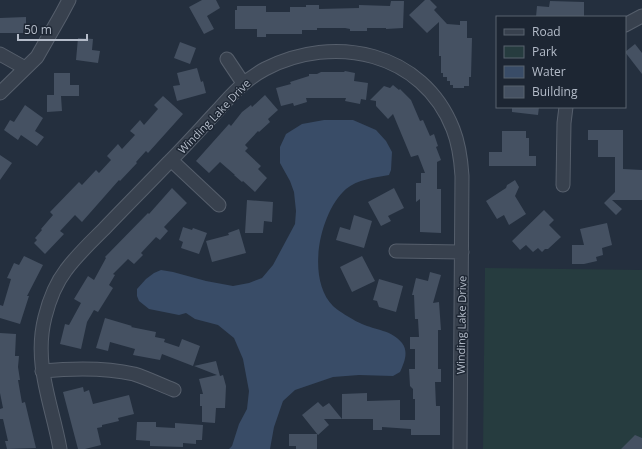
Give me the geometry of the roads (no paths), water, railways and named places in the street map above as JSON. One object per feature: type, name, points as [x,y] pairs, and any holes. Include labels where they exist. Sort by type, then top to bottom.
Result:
[{"type":"street","points":[[0,93],[37,57],[69,0]]},
{"type":"street","points":[[626,24],[642,16]]},
{"type":"street","name":"Winding Lake Drive","points":[[60,449],[45,391],[40,354],[41,337],[50,300],[66,270],[80,253],[171,160],[243,83],[266,68],[285,60],[305,54],[332,50],[355,51],[371,55],[396,65],[414,76],[426,87],[443,109],[453,128],[461,160],[462,176],[460,449]]},
{"type":"street","points":[[0,54],[25,68]]},
{"type":"street","points":[[227,59],[243,83]]},
{"type":"street","points":[[563,185],[564,123],[566,108]]},
{"type":"street","points":[[171,160],[219,205]]},
{"type":"street","points":[[396,251],[462,252]]},
{"type":"street","points":[[42,371],[83,368],[109,370],[135,375],[174,390]]},
{"type":"water","points":[[324,120],[353,120],[376,130],[386,141],[392,152],[391,170],[389,175],[366,179],[356,183],[346,189],[337,200],[323,229],[319,246],[318,263],[320,280],[325,294],[333,306],[359,323],[393,335],[404,346],[404,361],[400,372],[393,376],[359,375],[333,377],[295,390],[283,401],[274,427],[270,449],[229,449],[232,446],[239,424],[247,409],[249,391],[243,359],[234,338],[218,325],[195,319],[186,313],[179,315],[149,309],[139,301],[137,289],[146,279],[161,270],[233,286],[249,283],[262,278],[273,265],[295,224],[296,211],[294,192],[280,163],[280,147],[286,134],[302,124]]}]
